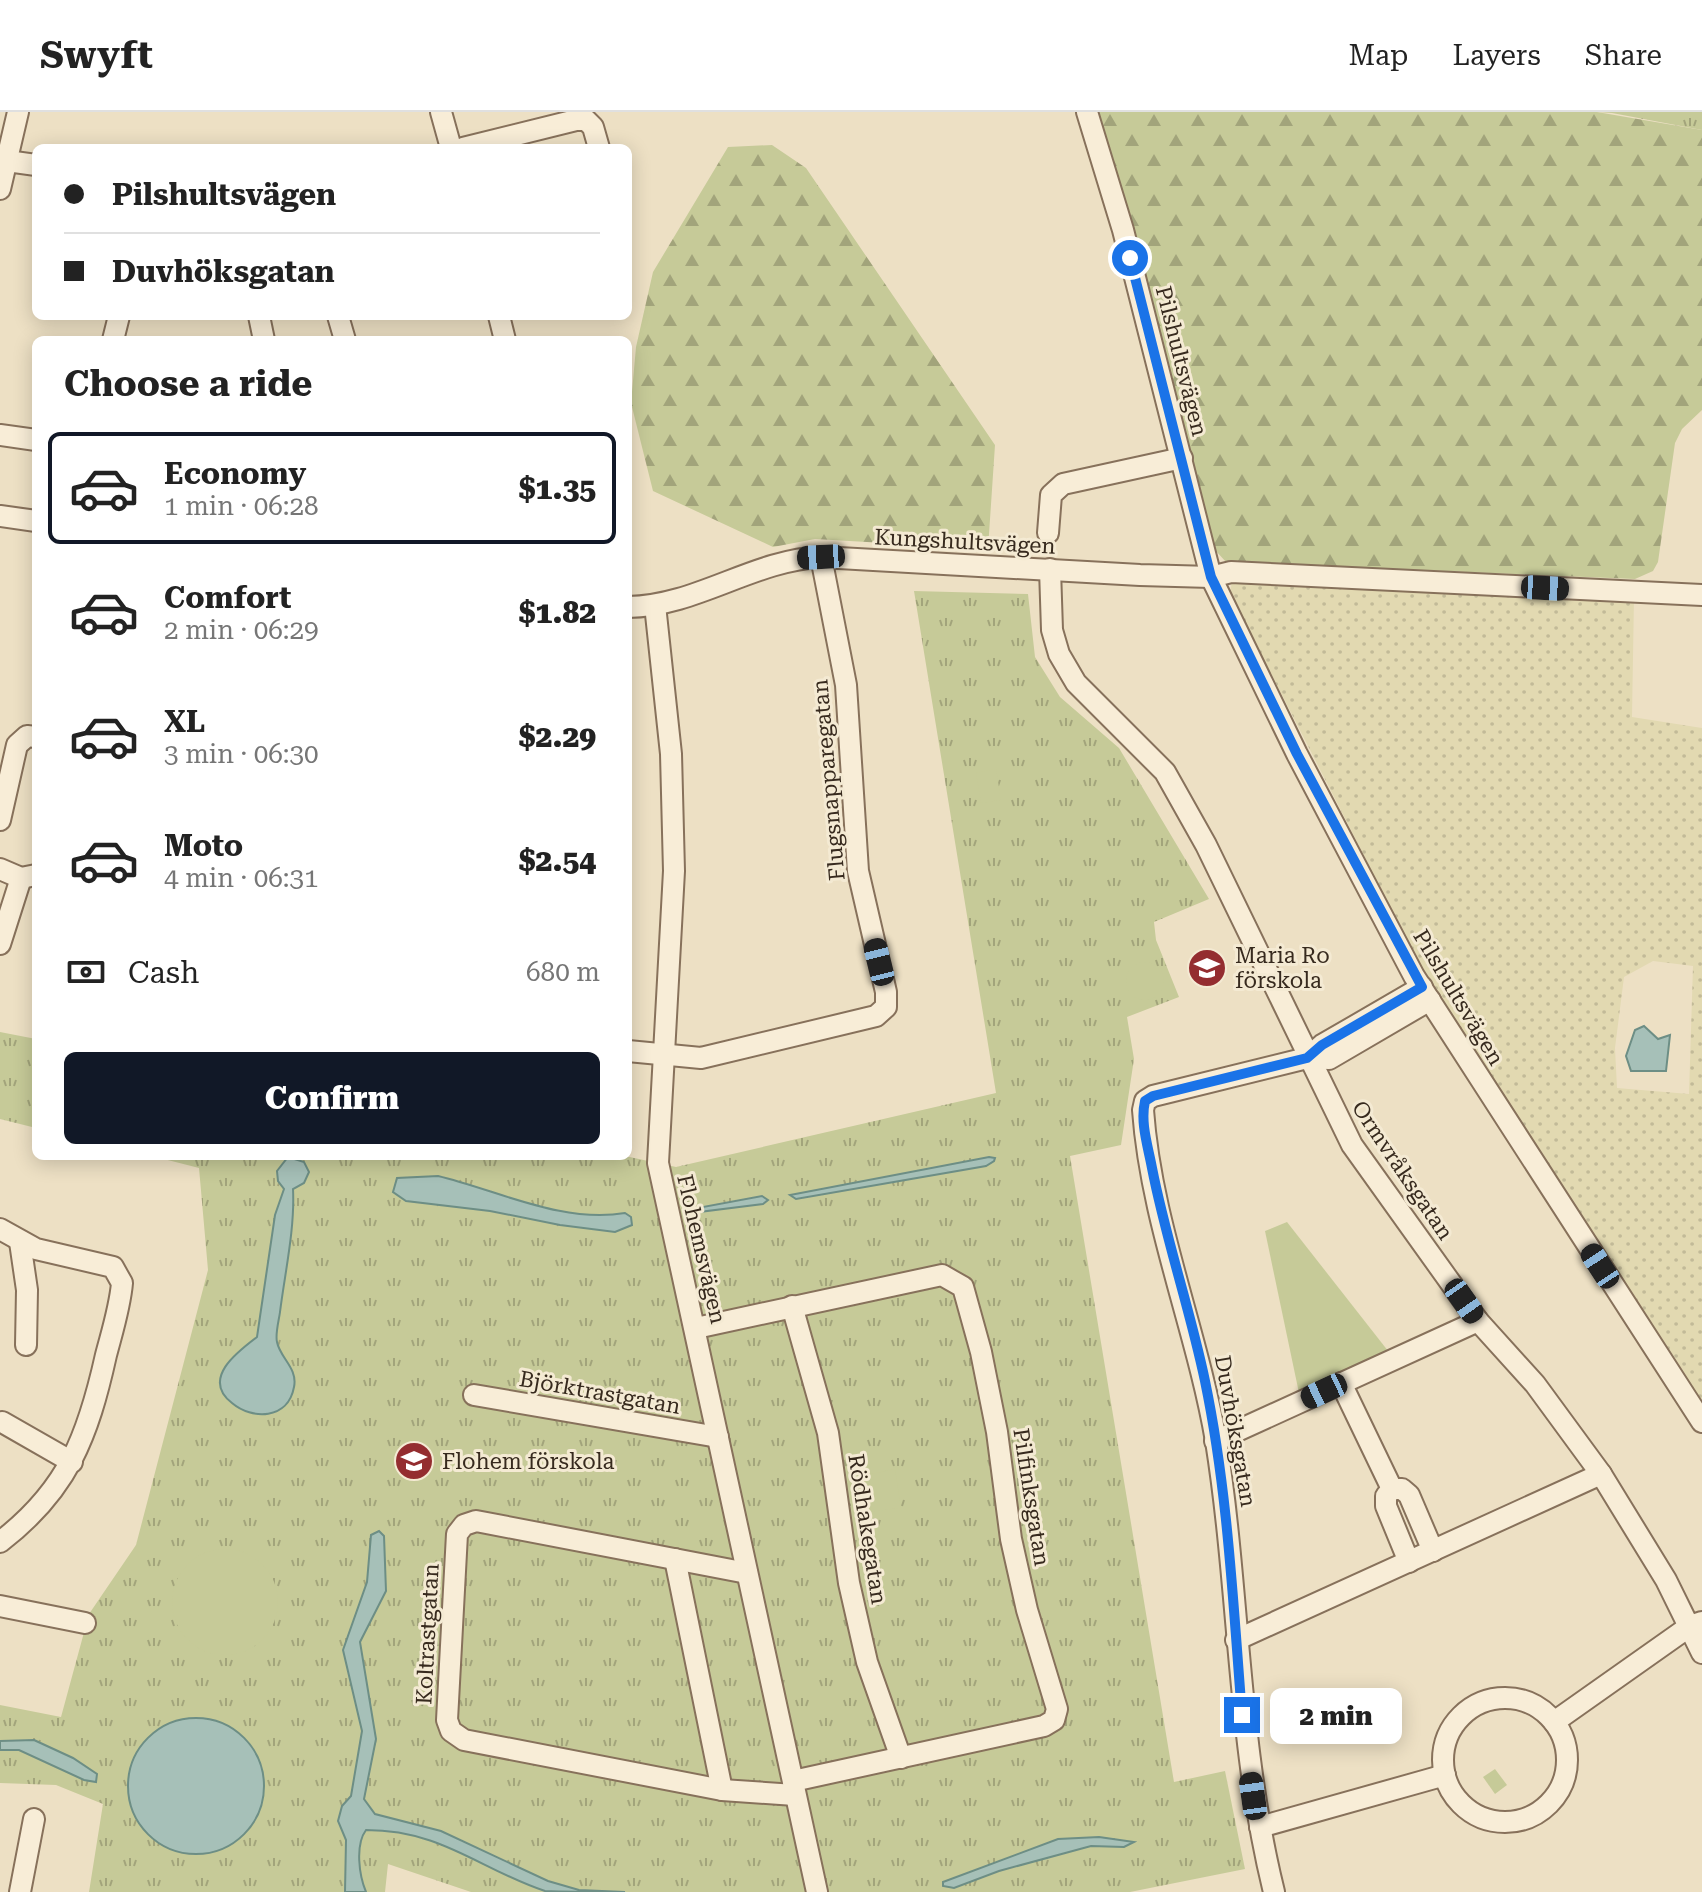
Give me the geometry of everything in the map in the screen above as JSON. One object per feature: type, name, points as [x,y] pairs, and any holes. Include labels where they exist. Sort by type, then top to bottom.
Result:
[{"type":"street","points":[[0,189],[18,112]]},
{"type":"street","points":[[441,112],[450,144]]},
{"type":"street","name":"Pilshultsvägen","points":[[1087,112],[1123,230],[1211,577],[1304,767],[1426,993],[1702,1422]]},
{"type":"street","points":[[479,144],[586,120],[593,127],[598,144]]},
{"type":"street","points":[[7,161],[32,164]]},
{"type":"street","points":[[0,435],[32,439]]},
{"type":"street","points":[[1048,533],[1051,495],[1063,484],[1182,458]]},
{"type":"street","points":[[0,516],[32,520]]},
{"type":"street","name":"Kungshultsvägen","points":[[632,607],[683,599],[785,561],[821,557],[1211,577]]},
{"type":"street","name":"Flugsnapparegatan","points":[[663,1056],[701,1058],[876,1016],[886,1007],[886,992],[858,871],[846,685],[821,557]]},
{"type":"street","name":"Ormvråksgatan","points":[[1050,569],[1052,630],[1059,654],[1076,683],[1165,772],[1206,845],[1352,1145],[1478,1321],[1535,1384],[1601,1474],[1696,1624],[1702,1653]]},
{"type":"street","points":[[1211,577],[1231,572],[1702,595]]},
{"type":"street","name":"Flohemsvägen","points":[[655,605],[671,754],[673,844],[658,1163],[817,1892]]},
{"type":"street","points":[[0,820],[17,745],[27,736],[32,737]]},
{"type":"street","points":[[0,869],[29,877],[0,944]]},
{"type":"street","name":"Duvhöksgatan","points":[[1274,1892],[1242,1715],[1228,1522],[1215,1441],[1196,1346],[1159,1202],[1144,1122],[1145,1101],[1153,1096],[1307,1058],[1322,1045],[1426,993]]},
{"type":"street","points":[[632,1052],[663,1056]]},
{"type":"street","points":[[0,1229],[20,1242],[55,1255],[113,1267],[122,1283],[92,1416],[72,1462],[46,1502],[0,1542]]},
{"type":"street","points":[[20,1242],[27,1290],[26,1345]]},
{"type":"street","name":"Pilfinksgatan","points":[[696,1328],[942,1275],[963,1287],[981,1352],[997,1432],[1011,1539],[1027,1610],[1057,1709],[1054,1720],[1044,1726],[901,1758],[794,1788]]},
{"type":"street","name":"Rödhakegatan","points":[[792,1306],[828,1433],[849,1583],[867,1662],[901,1758]]},
{"type":"street","points":[[1215,1441],[1478,1321]]},
{"type":"street","points":[[1341,1383],[1392,1489]]},
{"type":"street","name":"Björktrastgatan","points":[[474,1395],[718,1437]]},
{"type":"street","points":[[2,1422],[72,1462]]},
{"type":"street","points":[[1236,1640],[1601,1474]]},
{"type":"street","points":[[1409,1562],[1386,1506],[1387,1493],[1392,1489],[1400,1488],[1409,1495],[1433,1551]]},
{"type":"street","name":"Koltrastgatan","points":[[747,1573],[476,1521],[464,1525],[457,1534],[447,1720],[451,1731],[464,1740],[722,1790],[794,1788]]},
{"type":"street","points":[[675,1559],[722,1790]]},
{"type":"street","points":[[0,1606],[85,1623]]},
{"type":"street","points":[[1554,1722],[1696,1624],[1702,1607]]},
{"type":"street","points":[[1497,1698],[1518,1699],[1538,1707],[1554,1722],[1566,1745],[1563,1783],[1548,1805],[1526,1818],[1501,1822],[1476,1815],[1456,1798],[1445,1775],[1445,1744],[1461,1717],[1473,1707],[1497,1698]]},
{"type":"street","points":[[1260,1827],[1445,1775]]},
{"type":"street","points":[[20,1892],[34,1819]]},
{"type":"shaded area","points":[[1232,581],[1634,598],[1632,717],[1702,728],[1702,1410],[1431,987],[1230,593]],"holes":[[[1653,961],[1693,966],[1689,1094],[1617,1088],[1615,1048],[1624,977]]]},
{"type":"green space","points":[[1098,112],[1597,112],[1702,130],[1702,410],[1682,429],[1675,443],[1658,562],[1653,571],[1635,579],[1226,562],[1216,551],[1163,341]]},
{"type":"green space","points":[[1598,112],[1702,112],[1702,130],[1612,113]]},
{"type":"green space","points":[[772,145],[806,168],[995,445],[988,549],[815,539],[773,547],[653,491],[632,407],[636,347],[653,272],[728,147]]},
{"type":"green space","points":[[914,591],[1028,594],[1035,657],[1060,697],[1119,748],[1209,899],[1154,922],[1156,940],[1179,997],[1127,1017],[1134,1059],[1121,1145],[1070,1156],[1174,1782],[1225,1771],[1245,1869],[1130,1892],[471,1892],[388,1864],[385,1892],[89,1892],[103,1804],[56,1785],[0,1783],[0,1705],[61,1717],[89,1614],[136,1545],[208,1270],[199,1168],[168,1160],[632,1160],[632,1158],[676,1167],[996,1093]]},
{"type":"green space","points":[[996,769],[1001,800],[981,803],[976,773]]},
{"type":"green space","points":[[1145,962],[1158,968],[1164,981],[1158,994],[1145,1000],[1132,994],[1126,981],[1132,968]]},
{"type":"green space","points":[[0,1032],[32,1038],[32,1127],[0,1119]]},
{"type":"green space","points":[[1287,1222],[1392,1356],[1299,1393],[1265,1231]]},
{"type":"green space","points":[[895,1469],[901,1508],[857,1513],[855,1503],[846,1504],[843,1480]]},
{"type":"green space","points":[[225,1549],[245,1553],[263,1564],[274,1582],[278,1602],[274,1622],[263,1640],[245,1651],[225,1655],[205,1651],[187,1640],[176,1622],[172,1602],[176,1582],[187,1564],[205,1553]]},
{"type":"green space","points":[[1495,1769],[1507,1785],[1495,1794],[1483,1777]]},
{"type":"water","points":[[1644,1026],[1658,1039],[1670,1035],[1666,1071],[1631,1071],[1626,1056],[1635,1030]]},
{"type":"water","points":[[995,1158],[986,1166],[796,1199],[790,1195]]},
{"type":"water","points":[[286,1160],[298,1160],[304,1162],[309,1172],[304,1183],[293,1189],[291,1235],[276,1335],[295,1380],[285,1406],[268,1414],[259,1414],[240,1409],[223,1394],[220,1385],[225,1367],[257,1337],[275,1215],[284,1189],[278,1181],[277,1171]]},
{"type":"water","points":[[438,1176],[554,1210],[578,1214],[625,1213],[631,1217],[632,1225],[615,1232],[560,1225],[490,1211],[406,1201],[393,1192],[397,1178]]},
{"type":"water","points":[[762,1196],[768,1200],[763,1204],[691,1213],[692,1209]]},
{"type":"water","points":[[379,1531],[384,1536],[386,1591],[360,1642],[376,1739],[364,1799],[375,1814],[441,1831],[548,1881],[579,1890],[625,1892],[545,1891],[417,1836],[366,1830],[360,1844],[359,1860],[366,1892],[345,1892],[346,1840],[338,1821],[342,1806],[351,1796],[362,1731],[343,1650],[367,1582],[371,1535]]},
{"type":"water","points":[[196,1718],[222,1723],[244,1738],[259,1760],[264,1786],[259,1812],[244,1834],[222,1849],[196,1854],[170,1849],[148,1834],[133,1812],[128,1786],[133,1760],[148,1738],[170,1723]]},
{"type":"water","points":[[34,1740],[73,1758],[97,1774],[96,1782],[84,1780],[19,1750],[0,1750],[0,1741]]},
{"type":"water","points":[[1099,1837],[1134,1842],[1124,1847],[1091,1846],[999,1871],[954,1888],[943,1886],[943,1882],[1058,1839]]},
{"type":"place","name":"Maria Ro förskola","points":[[1207,968]]},
{"type":"place","name":"Flohem förskola","points":[[414,1461]]},
{"type":"route","points":[[1130,258],[1211,577],[1297,754],[1422,987],[1322,1045],[1307,1058],[1283,1067],[1153,1096],[1145,1101],[1144,1122],[1159,1202],[1205,1382],[1228,1522],[1242,1715]]}]
